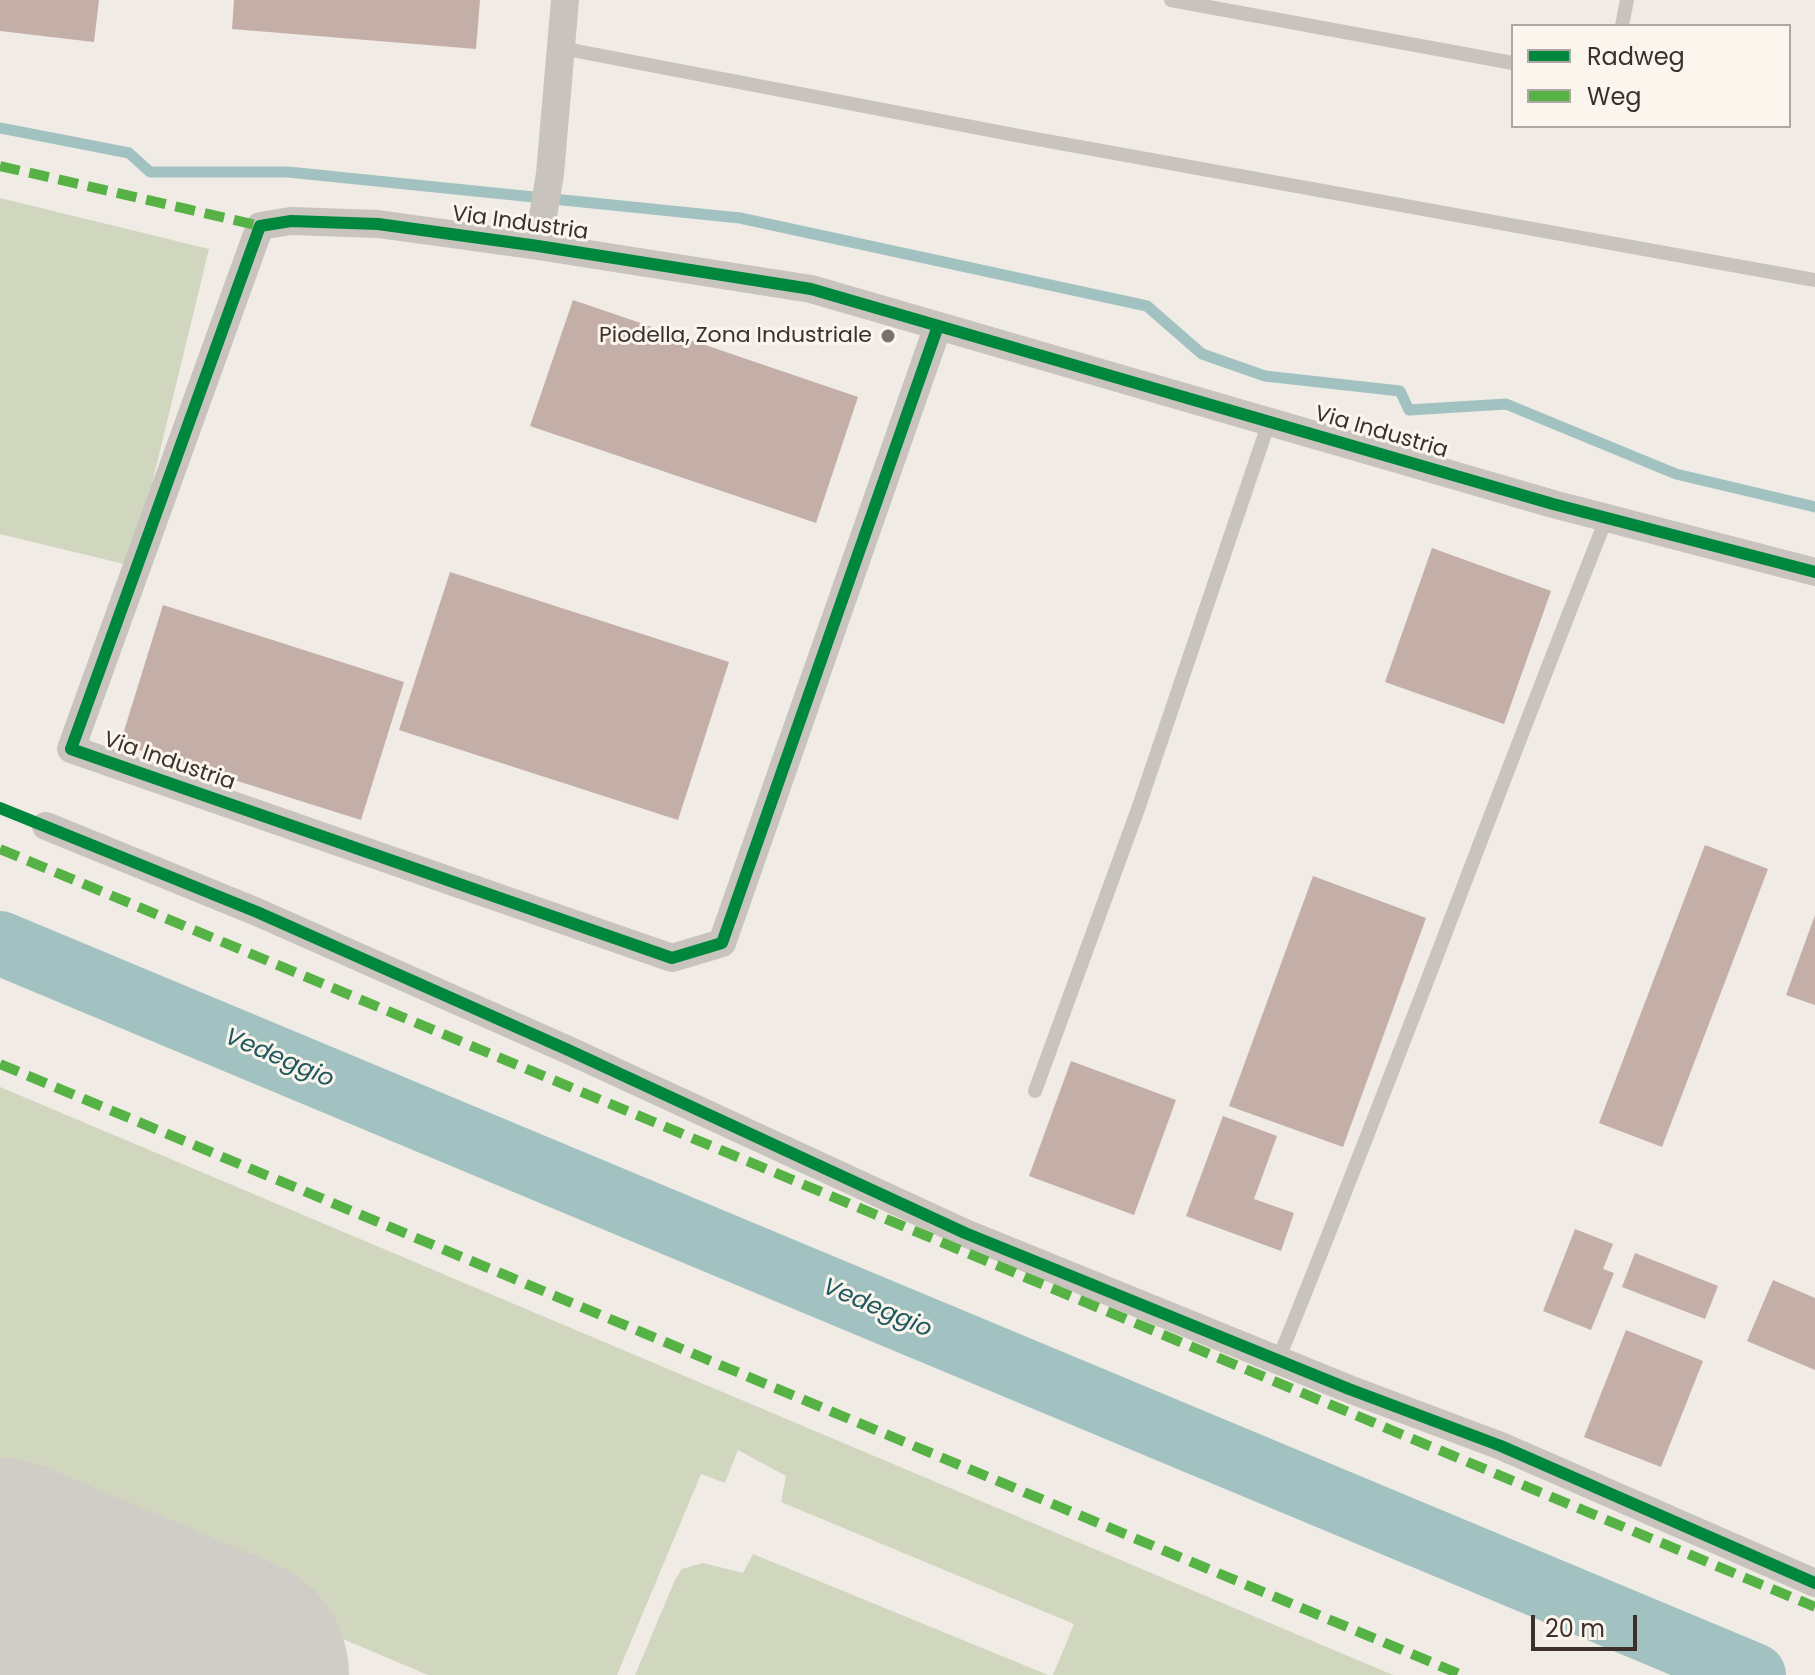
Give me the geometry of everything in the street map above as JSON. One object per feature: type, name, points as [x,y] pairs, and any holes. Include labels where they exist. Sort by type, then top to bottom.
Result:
[{"type":"street","points":[[538,246],[550,174],[565,0]]},
{"type":"street","name":"Via Industria","points":[[938,326],[722,943],[672,958],[71,749],[260,226],[291,221],[378,224],[811,289],[1269,422],[1815,572]]},
{"type":"street","points":[[46,826],[257,912],[552,1043],[965,1233],[1278,1360],[1501,1446],[1815,1583]]},
{"type":"lane","points":[[1171,0],[1511,63]]},
{"type":"lane","points":[[1622,24],[1627,0]]},
{"type":"lane","points":[[561,48],[1815,280]]},
{"type":"lane","points":[[1035,1091],[1138,809],[1269,422]]},
{"type":"lane","points":[[1278,1360],[1338,1213],[1515,748],[1607,517]]},
{"type":"green space","points":[[0,198],[209,249],[132,566],[0,534]]},
{"type":"green space","points":[[0,1087],[1393,1675],[1053,1675],[1074,1624],[781,1502],[786,1476],[738,1450],[725,1483],[701,1474],[617,1675],[428,1675],[0,1494]]},
{"type":"green space","points":[[753,1554],[1048,1675],[635,1675],[682,1569],[703,1563],[743,1573]]},
{"type":"building","points":[[0,0],[99,0],[94,42],[0,31]]},
{"type":"building","points":[[234,0],[480,0],[476,49],[232,29]]},
{"type":"building","points":[[573,300],[858,397],[816,523],[530,426]]},
{"type":"building","points":[[1432,548],[1551,591],[1504,724],[1385,682]]},
{"type":"building","points":[[450,572],[729,662],[678,820],[399,730]]},
{"type":"building","points":[[163,605],[404,682],[361,820],[120,744]]},
{"type":"building","points":[[1705,845],[1768,869],[1662,1147],[1599,1123]]},
{"type":"building","points":[[1313,876],[1426,918],[1343,1147],[1229,1106]]},
{"type":"building","points":[[1815,915],[1815,1005],[1786,995]]},
{"type":"building","points":[[1071,1061],[1176,1100],[1134,1215],[1029,1176]]},
{"type":"building","points":[[1223,1116],[1277,1136],[1254,1199],[1294,1213],[1281,1251],[1186,1216]]},
{"type":"building","points":[[1575,1229],[1613,1244],[1603,1269],[1614,1273],[1591,1330],[1543,1311]]},
{"type":"building","points":[[1635,1253],[1718,1286],[1705,1319],[1622,1287]]},
{"type":"building","points":[[1773,1280],[1815,1298],[1815,1370],[1747,1341]]},
{"type":"building","points":[[1626,1330],[1703,1361],[1661,1467],[1584,1437]]},
{"type":"waterway","points":[[0,128],[129,153],[150,172],[288,172],[740,218],[1147,306],[1202,354],[1265,376],[1400,391],[1409,410],[1506,404],[1676,474],[1815,507]]},
{"type":"waterway","name":"Vedeggio","points":[[0,943],[1754,1675]]},
{"type":"taxiway","points":[[53,1601],[161,1656],[179,1675]]},
{"type":"runway","points":[[0,1578],[229,1675]]},
{"type":"marked path","points":[[0,166],[260,226]]},
{"type":"marked path","points":[[0,849],[1815,1607]]},
{"type":"marked path","points":[[0,1064],[1462,1675]]},
{"type":"cycle path","points":[[938,326],[722,943],[672,958],[71,749],[260,226],[291,221],[378,224],[811,289],[1553,504],[1815,572]]},
{"type":"cycle path","points":[[0,808],[257,912],[566,1049],[965,1233],[1349,1389],[1501,1446],[1815,1583]]},
{"type":"place","name":"Piodella, Zona Industriale","points":[[888,336]]}]
